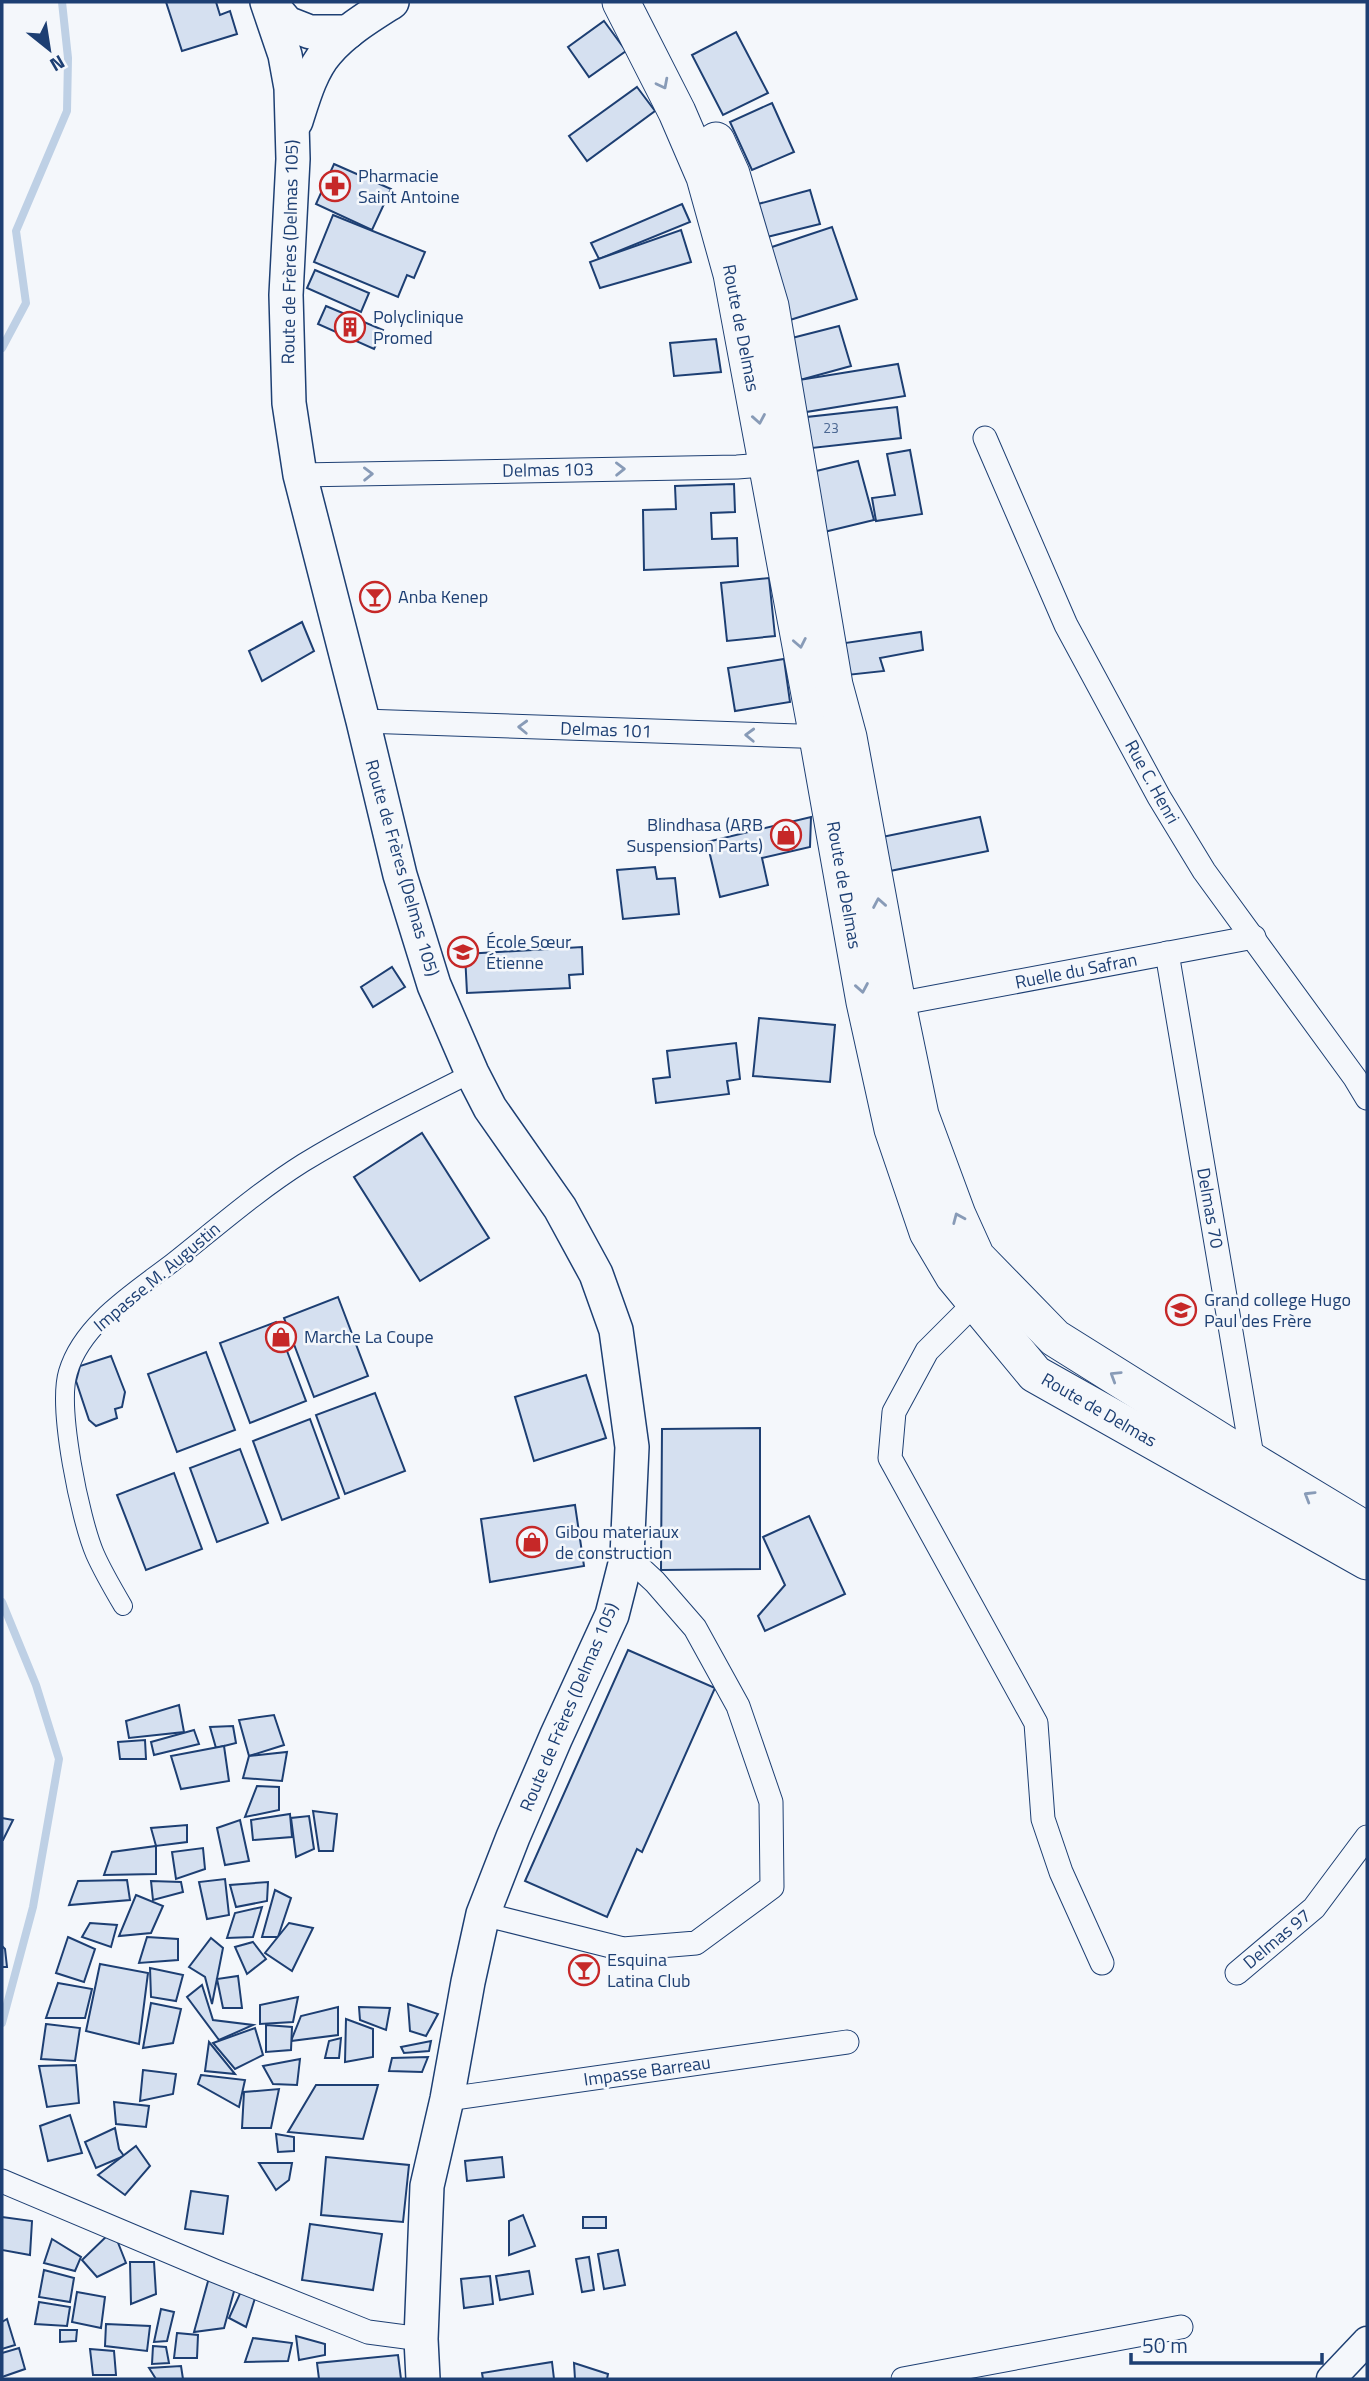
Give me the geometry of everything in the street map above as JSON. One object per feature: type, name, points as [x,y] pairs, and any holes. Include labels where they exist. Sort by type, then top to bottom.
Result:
[{"type":"main road","points":[[268,2],[287,23],[310,33],[348,32]]},
{"type":"main road","name":"Route de Frères (Delmas 105)","points":[[268,2],[285,55],[290,89],[293,159],[286,308],[289,403],[300,475],[400,875],[434,985],[489,1108],[566,1219],[596,1274],[616,1330],[632,1447],[628,1556],[612,1615],[556,1737],[483,1914],[427,2186],[421,2339],[423,2379]]},
{"type":"main road","points":[[292,133],[304,98],[326,53],[348,32],[392,2]]},
{"type":"main road","name":"Route de Delmas","points":[[621,2],[677,112],[705,177],[781,464],[834,685],[833,737],[865,1002],[893,1129],[928,1233],[954,1276],[986,1292],[1055,1338],[1367,1531]]},
{"type":"main road","name":"Route de Delmas","points":[[646,2],[687,77],[731,174],[769,306],[781,464]]},
{"type":"main road","name":"Route de Delmas","points":[[833,737],[897,1004],[920,1115],[957,1215],[976,1257],[986,1292],[1035,1374],[1367,1561]]},
{"type":"street","name":"Rue C. Henri","points":[[985,438],[1061,614],[1158,797],[1204,871],[1361,1076],[1367,1098]]},
{"type":"street","name":"Delmas 103","points":[[300,475],[781,464]]},
{"type":"street","name":"Delmas 101","points":[[363,722],[833,737]]},
{"type":"street","name":"Ruelle du Safran","points":[[897,1004],[1254,937]]},
{"type":"street","name":"Delmas 70","points":[[1167,953],[1253,1462]]},
{"type":"street","name":"Impasse M. Augustin","points":[[122,1606],[95,1553],[77,1496],[64,1396],[68,1372],[78,1351],[94,1328],[128,1297],[292,1171],[472,1073]]},
{"type":"street","points":[[986,1292],[927,1351],[894,1412],[890,1458],[1036,1723],[1043,1819],[1061,1872],[1102,1963]]},
{"type":"street","points":[[483,1914],[623,1949],[696,1943],[772,1887],[771,1802],[738,1706],[695,1628],[628,1556]]},
{"type":"street","name":"Delmas 97","points":[[1237,1973],[1314,1908],[1367,1837]]},
{"type":"street","name":"Impasse Barreau","points":[[447,2099],[847,2042]]},
{"type":"street","points":[[2,2181],[368,2332],[421,2339]]},
{"type":"street","points":[[903,2379],[1181,2327]]},
{"type":"street","points":[[1331,2379],[1366,2342]]},
{"type":"building","points":[[166,2],[216,2],[220,15],[230,11],[237,34],[182,51]]},
{"type":"building","points":[[604,21],[626,51],[589,77],[568,47]]},
{"type":"building","points":[[736,32],[768,93],[723,115],[692,55]]},
{"type":"building","points":[[637,87],[655,111],[587,161],[569,136]]},
{"type":"building","points":[[772,103],[794,152],[752,170],[730,122]]},
{"type":"building","points":[[334,164],[391,189],[372,230],[316,204]]},
{"type":"building","points":[[810,190],[820,224],[767,237],[758,204]]},
{"type":"building","points":[[682,204],[690,222],[599,259],[591,243]]},
{"type":"building","points":[[333,215],[425,252],[414,278],[407,275],[398,297],[314,262]]},
{"type":"building","points":[[832,227],[857,299],[790,320],[766,249]]},
{"type":"building","points":[[681,230],[691,262],[600,288],[590,262]]},
{"type":"building","points":[[315,270],[369,293],[361,312],[307,288]]},
{"type":"building","name":"Polyclinique Promed","points":[[326,306],[383,330],[374,349],[318,324]]},
{"type":"building","points":[[839,326],[851,366],[800,380],[788,339]]},
{"type":"building","points":[[716,339],[721,372],[674,376],[670,343]]},
{"type":"building","points":[[898,364],[905,396],[806,412],[799,380]]},
{"type":"building","points":[[897,407],[901,438],[812,448],[807,417]]},
{"type":"building","points":[[910,450],[922,514],[876,521],[872,498],[895,495],[887,454]]},
{"type":"building","points":[[858,461],[874,520],[824,532],[808,473]]},
{"type":"building","points":[[734,484],[735,512],[711,513],[712,539],[737,538],[738,566],[644,570],[643,510],[676,509],[675,486]]},
{"type":"building","points":[[769,578],[775,636],[727,641],[721,583]]},
{"type":"building","points":[[302,622],[314,651],[262,681],[249,651]]},
{"type":"building","points":[[921,632],[923,650],[880,658],[884,671],[847,675],[845,643]]},
{"type":"building","points":[[784,659],[790,702],[735,711],[728,668]]},
{"type":"building","points":[[811,817],[810,847],[762,858],[768,885],[720,897],[707,842]]},
{"type":"building","points":[[980,817],[988,851],[890,871],[882,837]]},
{"type":"building","points":[[655,867],[657,879],[675,878],[679,914],[623,919],[617,870]]},
{"type":"building","points":[[582,947],[583,974],[569,975],[570,988],[467,993],[465,954]]},
{"type":"building","points":[[392,967],[405,987],[373,1007],[361,987]]},
{"type":"building","points":[[759,1018],[835,1025],[830,1082],[753,1076]]},
{"type":"building","points":[[736,1043],[740,1079],[727,1081],[729,1094],[656,1103],[653,1079],[670,1077],[667,1051]]},
{"type":"building","points":[[422,1133],[489,1238],[420,1281],[354,1177]]},
{"type":"building","points":[[338,1297],[368,1376],[314,1397],[284,1318]]},
{"type":"building","points":[[276,1322],[306,1401],[250,1423],[220,1343]]},
{"type":"building","points":[[206,1352],[235,1430],[177,1452],[148,1374]]},
{"type":"building","points":[[111,1356],[125,1392],[122,1407],[115,1409],[117,1418],[96,1426],[89,1420],[76,1381],[80,1366]]},
{"type":"building","points":[[586,1375],[606,1438],[534,1461],[515,1397]]},
{"type":"building","points":[[375,1393],[405,1471],[345,1494],[316,1415]]},
{"type":"building","points":[[310,1419],[339,1498],[282,1520],[253,1441]]},
{"type":"building","points":[[760,1428],[760,1569],[661,1570],[662,1429]]},
{"type":"building","points":[[240,1449],[268,1523],[217,1542],[190,1468]]},
{"type":"building","points":[[174,1473],[202,1549],[146,1570],[117,1495]]},
{"type":"building","name":"Gibou materiaux de construction","points":[[575,1505],[584,1566],[490,1582],[481,1519]]},
{"type":"building","points":[[809,1516],[845,1594],[765,1631],[758,1616],[785,1585],[763,1537]]},
{"type":"building","points":[[628,1650],[715,1688],[642,1852],[637,1849],[607,1917],[525,1881]]},
{"type":"building","points":[[179,1705],[184,1732],[129,1738],[126,1721]]},
{"type":"building","points":[[274,1715],[284,1745],[249,1756],[239,1720]]},
{"type":"building","points":[[233,1726],[236,1743],[216,1748],[210,1727]]},
{"type":"building","points":[[194,1730],[199,1744],[154,1755],[151,1742]]},
{"type":"building","points":[[145,1740],[146,1759],[120,1759],[118,1742]]},
{"type":"building","points":[[224,1746],[229,1781],[181,1789],[171,1756]]},
{"type":"building","points":[[287,1752],[282,1781],[243,1778],[249,1756]]},
{"type":"building","points":[[257,1786],[279,1787],[279,1810],[245,1817]]},
{"type":"building","points":[[313,1811],[337,1814],[333,1851],[319,1851]]},
{"type":"building","points":[[290,1814],[292,1837],[253,1840],[251,1820]]},
{"type":"building","points":[[309,1816],[314,1849],[296,1857],[291,1818]]},
{"type":"building","points":[[2,1818],[13,1820],[3,1840],[2,1840]]},
{"type":"building","points":[[240,1820],[249,1861],[225,1865],[217,1828]]},
{"type":"building","points":[[187,1825],[187,1842],[156,1846],[151,1828]]},
{"type":"building","points":[[156,1846],[156,1874],[104,1875],[112,1852]]},
{"type":"building","points":[[203,1848],[205,1869],[176,1879],[172,1852]]},
{"type":"building","points":[[225,1879],[229,1915],[207,1919],[199,1882]]},
{"type":"building","points":[[127,1880],[130,1900],[69,1905],[78,1881]]},
{"type":"building","points":[[151,1881],[181,1882],[183,1892],[153,1900]]},
{"type":"building","points":[[268,1882],[267,1901],[236,1907],[230,1885]]},
{"type":"building","points":[[275,1890],[291,1898],[278,1937],[262,1937]]},
{"type":"building","points":[[136,1895],[163,1906],[151,1933],[119,1936]]},
{"type":"building","points":[[262,1907],[253,1937],[227,1938],[235,1913]]},
{"type":"building","points":[[90,1923],[117,1925],[111,1947],[82,1937]]},
{"type":"building","points":[[289,1923],[313,1928],[292,1971],[265,1953]]},
{"type":"building","points":[[68,1937],[95,1949],[84,1982],[56,1973]]},
{"type":"building","points":[[147,1937],[178,1939],[178,1960],[139,1963]]},
{"type":"building","points":[[211,1938],[223,1948],[212,2004],[205,1977],[189,1967]]},
{"type":"building","points":[[253,1942],[266,1959],[247,1974],[235,1947]]},
{"type":"building","points":[[2,1946],[5,1949],[7,1967],[2,1967]]},
{"type":"building","points":[[100,1964],[148,1973],[139,2044],[86,2031]]},
{"type":"building","points":[[150,1968],[183,1975],[176,2001],[151,1997]]},
{"type":"building","points":[[238,1976],[242,2008],[223,2008],[217,1979]]},
{"type":"building","points":[[58,1983],[92,1989],[85,2018],[46,2018]]},
{"type":"building","points":[[202,1985],[213,2020],[253,2025],[219,2040],[187,1997]]},
{"type":"building","points":[[298,1997],[293,2022],[260,2024],[260,2005]]},
{"type":"building","points":[[151,2003],[181,2009],[173,2043],[143,2048]]},
{"type":"building","points":[[408,2004],[438,2014],[426,2036],[410,2031]]},
{"type":"building","points":[[338,2007],[338,2035],[291,2041],[301,2016]]},
{"type":"building","points":[[359,2007],[390,2008],[386,2030],[360,2020]]},
{"type":"building","points":[[346,2019],[373,2029],[373,2057],[345,2062]]},
{"type":"building","points":[[46,2024],[80,2028],[75,2061],[41,2059]]},
{"type":"building","points":[[266,2025],[292,2027],[291,2050],[266,2052]]},
{"type":"building","points":[[255,2028],[263,2055],[235,2069],[213,2043]]},
{"type":"building","points":[[341,2038],[339,2058],[325,2058],[329,2041]]},
{"type":"building","points":[[431,2041],[429,2051],[404,2053],[401,2047]]},
{"type":"building","points":[[209,2042],[235,2074],[205,2071]]},
{"type":"building","points":[[428,2057],[422,2072],[389,2071],[392,2058]]},
{"type":"building","points":[[300,2059],[297,2085],[273,2084],[263,2066]]},
{"type":"building","points":[[76,2065],[79,2103],[47,2107],[39,2066]]},
{"type":"building","points":[[143,2070],[176,2074],[173,2094],[140,2101]]},
{"type":"building","points":[[201,2075],[245,2080],[239,2107],[198,2084]]},
{"type":"building","points":[[316,2085],[378,2085],[363,2139],[288,2132]]},
{"type":"building","points":[[279,2089],[271,2128],[242,2128],[244,2092]]},
{"type":"building","points":[[114,2102],[149,2106],[146,2127],[116,2124]]},
{"type":"building","points":[[70,2115],[82,2153],[48,2161],[40,2126]]},
{"type":"building","points":[[115,2128],[119,2149],[124,2156],[96,2168],[85,2142]]},
{"type":"building","points":[[276,2134],[294,2137],[294,2151],[278,2152]]},
{"type":"building","points":[[136,2146],[150,2166],[125,2195],[98,2175]]},
{"type":"building","points":[[326,2157],[409,2165],[403,2222],[321,2215]]},
{"type":"building","points":[[502,2157],[504,2177],[467,2181],[465,2161]]},
{"type":"building","points":[[259,2163],[292,2163],[289,2180],[276,2190]]},
{"type":"building","points":[[191,2191],[228,2196],[223,2234],[185,2229]]},
{"type":"building","points":[[523,2215],[535,2246],[509,2255],[509,2221]]},
{"type":"building","points":[[2,2217],[32,2221],[30,2255],[2,2250]]},
{"type":"building","points":[[583,2217],[606,2217],[606,2228],[583,2228]]},
{"type":"building","points":[[310,2224],[382,2234],[373,2290],[302,2280]]},
{"type":"building","points":[[113,2230],[126,2263],[97,2277],[82,2260]]},
{"type":"building","points":[[52,2239],[81,2257],[75,2271],[44,2263]]},
{"type":"building","points":[[618,2250],[625,2285],[604,2289],[598,2254]]},
{"type":"building","points":[[589,2257],[594,2290],[582,2292],[576,2259]]},
{"type":"building","points":[[130,2262],[154,2262],[156,2294],[131,2304]]},
{"type":"building","points":[[44,2270],[74,2278],[70,2302],[39,2297]]},
{"type":"building","points":[[529,2271],[533,2294],[500,2300],[496,2276]]},
{"type":"building","points":[[210,2274],[236,2284],[224,2328],[194,2332]]},
{"type":"building","points":[[490,2276],[493,2304],[464,2308],[461,2279]]},
{"type":"building","points":[[242,2289],[256,2295],[246,2327],[229,2318]]},
{"type":"building","points":[[77,2292],[105,2297],[101,2328],[72,2322]]},
{"type":"building","points":[[39,2302],[70,2307],[67,2326],[35,2324]]},
{"type":"building","points":[[161,2309],[174,2312],[167,2341],[154,2342]]},
{"type":"building","points":[[7,2319],[15,2345],[2,2349],[2,2322]]},
{"type":"building","points":[[106,2324],[150,2326],[147,2351],[105,2346]]},
{"type":"building","points":[[60,2330],[77,2330],[76,2341],[60,2342]]},
{"type":"building","points":[[177,2333],[198,2335],[197,2358],[174,2358]]},
{"type":"building","points":[[296,2336],[325,2344],[325,2355],[299,2360]]},
{"type":"building","points":[[253,2338],[292,2343],[288,2361],[245,2362]]},
{"type":"building","points":[[153,2346],[166,2347],[169,2363],[152,2364]]},
{"type":"building","points":[[19,2348],[25,2369],[2,2377],[2,2353]]},
{"type":"building","points":[[90,2349],[114,2351],[116,2375],[93,2375]]},
{"type":"building","points":[[398,2355],[401,2379],[319,2379],[317,2363]]},
{"type":"building","points":[[552,2362],[554,2379],[483,2379],[482,2373]]},
{"type":"building","points":[[574,2363],[608,2374],[607,2379],[575,2379]]},
{"type":"building","points":[[181,2366],[183,2379],[156,2379],[149,2368]]},
{"type":"waterway","points":[[2,348],[26,303],[16,231],[67,111],[68,58],[62,2]]},
{"type":"waterway","points":[[2,1602],[36,1685],[59,1759],[33,1907],[2,2023]]},
{"type":"place","name":"Pharmacie Saint Antoine","points":[[335,186]]},
{"type":"place","name":"Polyclinique Promed","points":[[350,327]]},
{"type":"place","name":"Anba Kenep","points":[[375,597]]},
{"type":"place","name":"Blindhasa (ARB Suspension Parts)","points":[[786,835]]},
{"type":"place","name":"École Sœur Étienne","points":[[463,952]]},
{"type":"place","name":"Grand college Hugo Paul des Frère","points":[[1181,1310]]},
{"type":"place","name":"Marche La Coupe","points":[[281,1337]]},
{"type":"place","name":"Gibou materiaux de construction","points":[[532,1542]]},
{"type":"place","name":"Esquina Latina Club","points":[[584,1970]]}]
